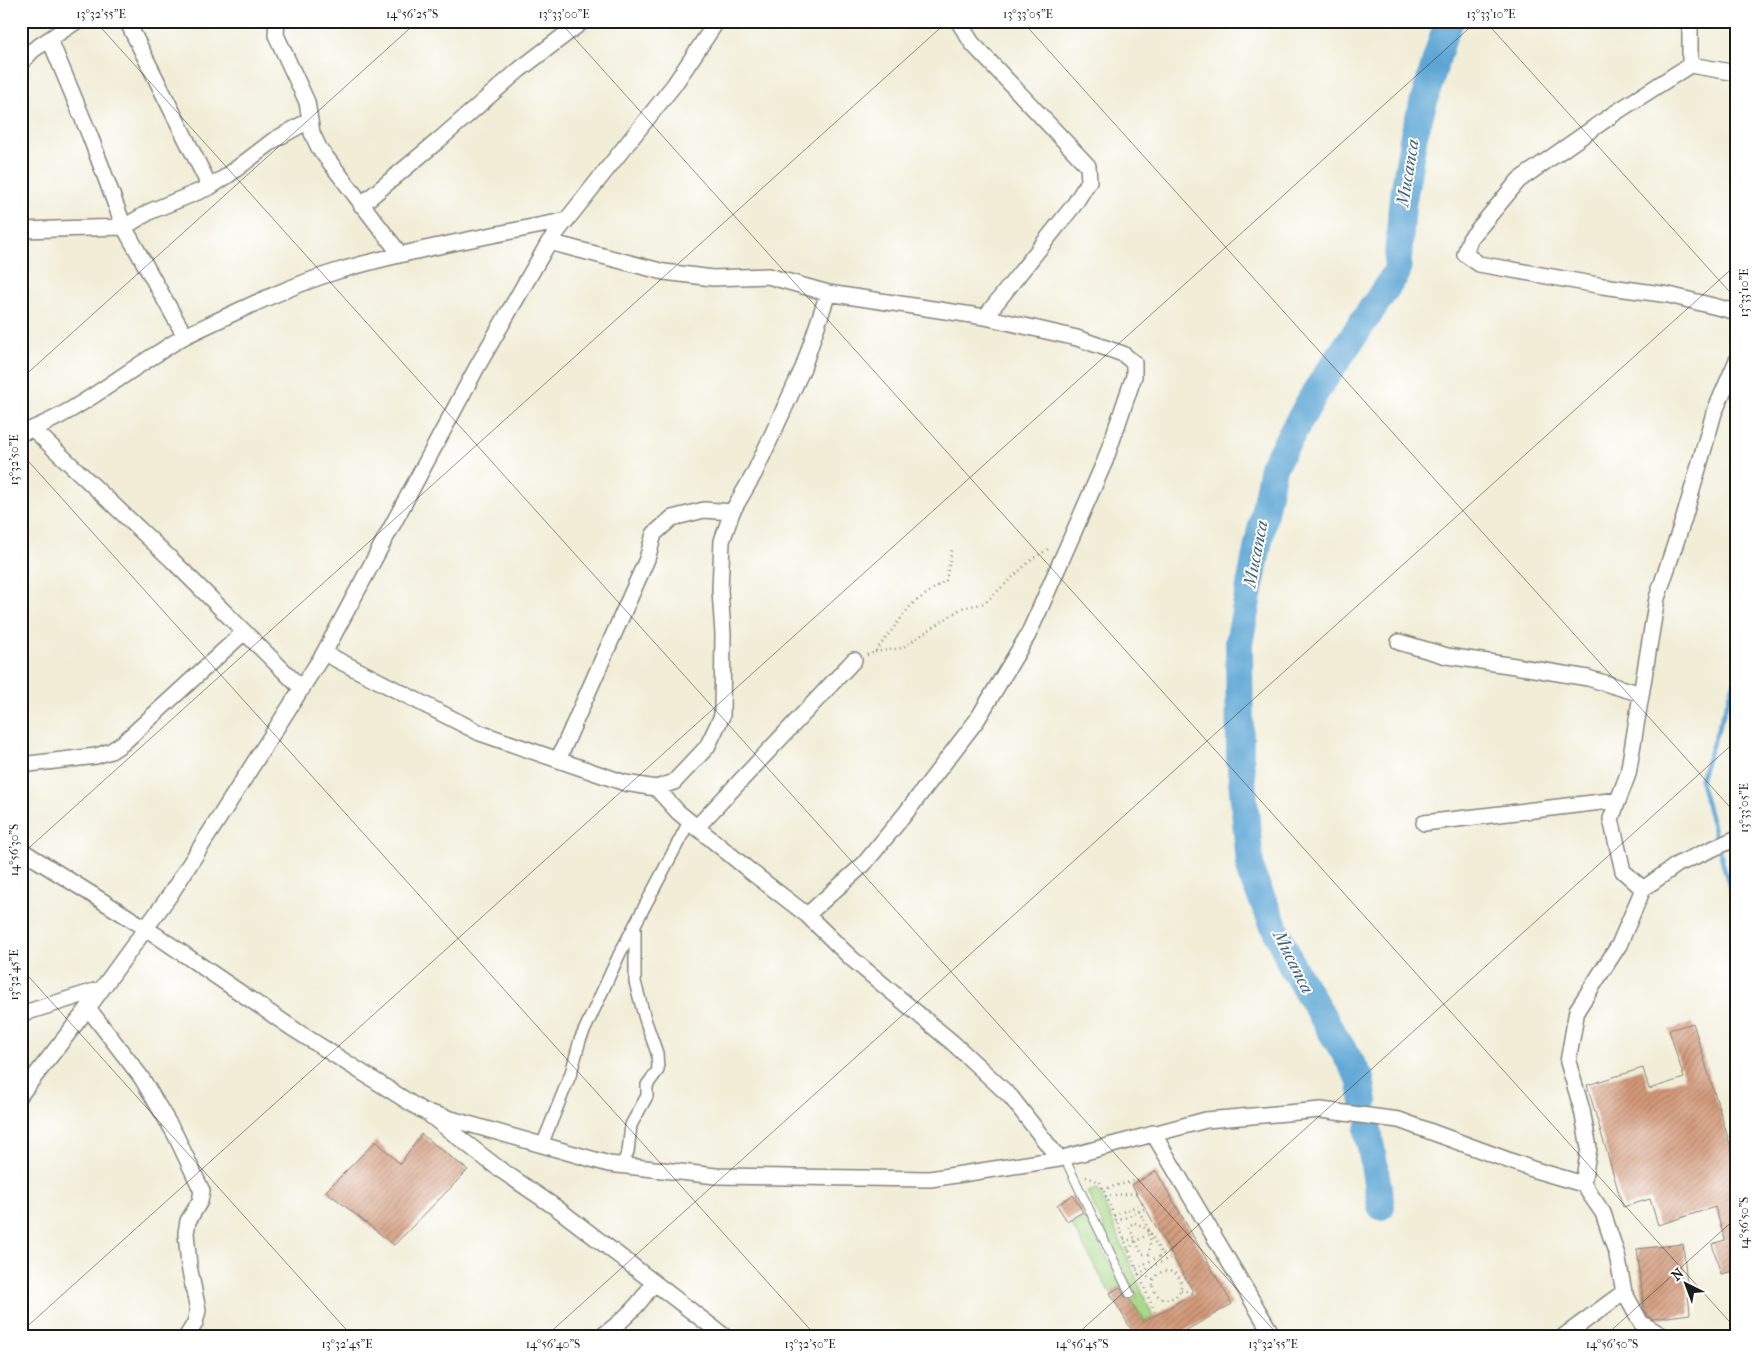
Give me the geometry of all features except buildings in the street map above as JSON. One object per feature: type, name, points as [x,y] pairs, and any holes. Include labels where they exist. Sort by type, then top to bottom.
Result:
[{"type":"street","points":[[21,63],[33,50],[77,21]]},
{"type":"street","points":[[127,21],[210,187]]},
{"type":"street","points":[[277,21],[276,35],[307,102],[312,133],[319,148],[400,254]]},
{"type":"street","points":[[361,205],[440,140],[519,70],[583,21]]},
{"type":"street","points":[[21,1094],[88,1008],[170,895],[302,689],[324,653],[477,367],[549,242],[674,85],[717,21]]},
{"type":"street","points":[[958,21],[972,43],[1088,166],[1089,181],[1074,205],[985,317]]},
{"type":"street","points":[[1687,21],[1690,28],[1690,65]]},
{"type":"street","points":[[50,40],[90,136],[124,227],[185,336]]},
{"type":"street","points":[[1737,73],[1690,65],[1615,112],[1519,180],[1470,239],[1465,254],[1479,264],[1603,286],[1669,295],[1737,312]]},
{"type":"street","points":[[21,230],[124,227],[151,211],[210,187],[274,140],[310,120]]},
{"type":"street","points":[[302,689],[172,562],[27,431],[84,402],[185,336],[276,295],[327,275],[400,254],[567,220]]},
{"type":"street","points":[[549,242],[664,272],[713,278],[768,276],[828,293],[985,317],[1077,338],[1123,354],[1134,363],[1134,376],[1105,460],[1028,635],[977,720],[905,814],[864,864],[807,915]]},
{"type":"street","points":[[324,653],[480,733],[626,782],[656,788],[674,782],[707,747],[722,716],[723,634],[720,590],[722,541],[732,512],[754,474],[803,368],[828,293]]},
{"type":"street","points":[[1643,889],[1623,871],[1611,819],[1628,774],[1657,598],[1684,518],[1714,413],[1737,360]]},
{"type":"street","points":[[558,760],[647,559],[654,534],[672,518],[704,510],[732,512]]},
{"type":"street","points":[[21,765],[96,756],[111,751],[123,743],[243,633]]},
{"type":"street","points":[[1399,642],[1447,656],[1588,678],[1641,694]]},
{"type":"street","points":[[542,1145],[572,1073],[580,1040],[620,953],[693,825],[854,660]]},
{"type":"street","points":[[656,788],[693,825],[807,915],[851,958],[953,1043],[1011,1097],[1065,1162]]},
{"type":"street","points":[[1424,823],[1618,800]]},
{"type":"street","points":[[1583,1184],[1589,1148],[1582,1110],[1568,1062],[1577,1010],[1619,945],[1643,889],[1678,864],[1737,838]]},
{"type":"street","points":[[21,850],[146,929],[295,1030],[424,1111],[498,1168],[558,1209],[724,1336]]},
{"type":"street","points":[[621,1166],[628,1152],[630,1124],[647,1096],[647,1085],[658,1070],[658,1053],[645,1019],[635,982],[635,926]]},
{"type":"street","points":[[21,1014],[101,989]]},
{"type":"street","points":[[88,1008],[150,1093],[175,1134],[202,1191],[200,1201],[188,1221],[186,1233],[198,1310],[195,1322],[187,1336]]},
{"type":"street","points":[[424,1111],[608,1164],[621,1166],[716,1176],[930,1179],[1065,1162],[1153,1133],[1206,1120],[1321,1110],[1398,1120],[1535,1170],[1583,1184],[1603,1213],[1617,1255],[1624,1292],[1641,1323],[1664,1336]]},
{"type":"street","points":[[1153,1133],[1272,1336]]},
{"type":"street","points":[[602,1336],[620,1323],[643,1299],[653,1283]]},
{"type":"street","points":[[1564,1336],[1624,1292]]},
{"type":"lane","points":[[1065,1162],[1130,1294]]},
{"type":"path","points":[[854,660],[875,652],[902,648],[962,608],[985,603],[1032,559],[1072,536]]},
{"type":"path","points":[[875,652],[912,604],[946,580],[952,549]]},
{"type":"path","points":[[1065,1162],[1100,1182],[1156,1315]]},
{"type":"path","points":[[1103,1189],[1145,1178]]},
{"type":"path","points":[[1105,1196],[1137,1193]]},
{"type":"path","points":[[1114,1216],[1143,1203]]},
{"type":"path","points":[[1116,1222],[1146,1208]]},
{"type":"path","points":[[1139,1211],[1162,1255]]},
{"type":"path","points":[[1135,1223],[1151,1233],[1149,1254],[1142,1254],[1130,1229],[1130,1225],[1135,1223]]},
{"type":"path","points":[[1128,1250],[1136,1241],[1151,1233]]},
{"type":"path","points":[[1124,1239],[1136,1241]]},
{"type":"path","points":[[1136,1268],[1170,1251]]},
{"type":"path","points":[[1138,1274],[1173,1256]]},
{"type":"path","points":[[1170,1270],[1179,1276],[1182,1285],[1181,1290],[1172,1299],[1162,1299],[1153,1289],[1154,1279],[1161,1272],[1170,1270]]},
{"type":"path","points":[[1138,1274],[1154,1279]]},
{"type":"path","points":[[1181,1290],[1194,1293]]},
{"type":"green space","points":[[1098,1189],[1153,1317],[1144,1322],[1131,1301],[1137,1297],[1087,1192]]},
{"type":"green space","points":[[1085,1218],[1122,1285],[1110,1293],[1071,1224]]},
{"type":"waterway","name":"Mucanca","points":[[1364,1102],[1360,1078],[1293,968],[1251,874],[1240,758],[1239,643],[1273,467],[1316,391],[1397,272],[1402,206],[1414,134],[1443,37],[1450,21]]},
{"type":"waterway","points":[[1737,675],[1700,780],[1737,914]]},
{"type":"waterway","name":"Mucanca","points":[[1368,1130],[1381,1206]]}]
